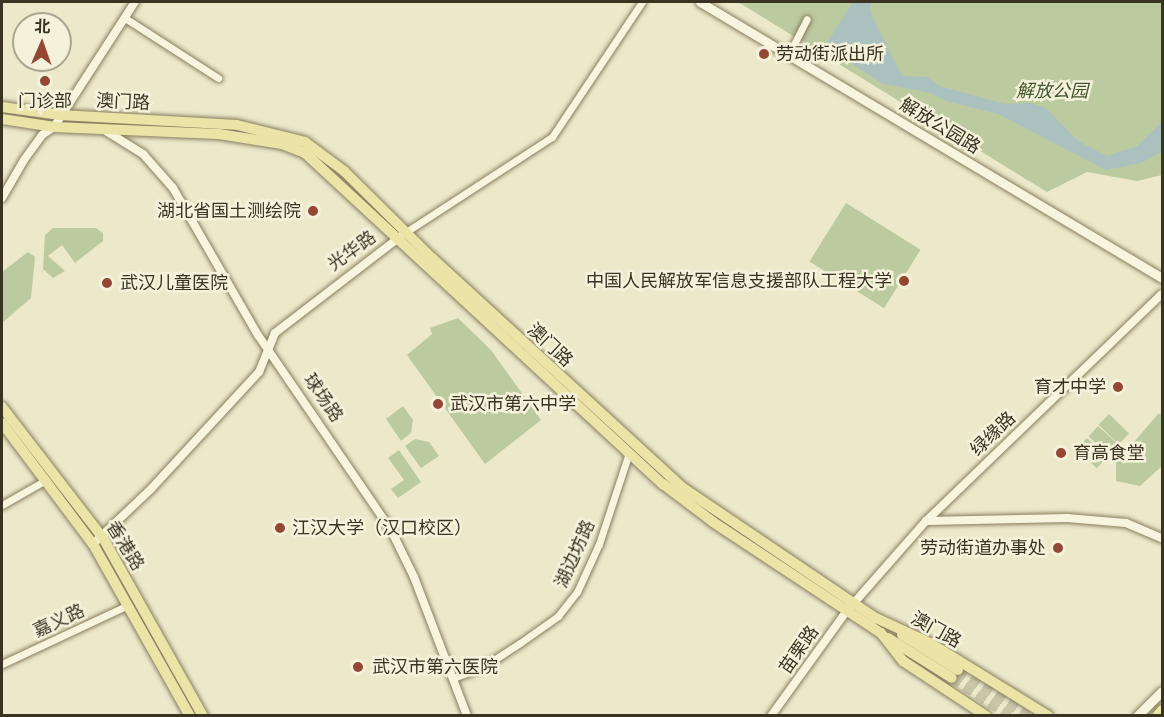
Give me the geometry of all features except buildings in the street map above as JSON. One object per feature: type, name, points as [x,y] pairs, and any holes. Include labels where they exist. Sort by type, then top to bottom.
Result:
[{"type":"main road","name":"解放公园路","points":[[700,2],[1162,278]]},
{"type":"main road","name":"澳门路","points":[[2,107],[60,115],[237,125],[282,134],[324,154],[403,235],[629,453],[713,522],[850,608],[930,643],[1048,716]]},
{"type":"main road","name":"澳门路","points":[[2,119],[54,127],[219,134],[282,144],[304,153],[326,168],[403,235],[683,488],[850,608],[880,633],[911,667],[987,716]]},
{"type":"main road","name":"香港路","points":[[2,406],[98,541],[203,716]]},
{"type":"main road","name":"香港路","points":[[2,423],[46,480],[98,541],[128,605],[190,716]]},
{"type":"main road","points":[[876,618],[955,674],[880,633]]},
{"type":"main road","points":[[1137,716],[1162,691]]},
{"type":"main road","points":[[1157,716],[1162,710]]},
{"type":"street","points":[[2,198],[30,151],[54,127],[135,2]]},
{"type":"street","name":"光华路","points":[[98,541],[259,372],[275,333],[403,235],[552,137],[642,2]]},
{"type":"street","points":[[125,18],[218,78]]},
{"type":"street","points":[[789,54],[807,19]]},
{"type":"street","name":"球场路","points":[[106,130],[143,154],[174,188],[268,352],[391,530],[467,716]]},
{"type":"street","name":"绿缘路","points":[[850,608],[926,521],[1162,294]]},
{"type":"street","name":"湖边坊路","points":[[453,678],[483,667],[520,643],[558,616],[578,592],[599,544],[629,453]]},
{"type":"street","points":[[2,506],[46,480]]},
{"type":"street","points":[[926,521],[1067,518],[1126,523],[1162,538]]},
{"type":"street","name":"嘉义路","points":[[2,664],[128,605]]},
{"type":"street","name":"苗栗路","points":[[771,716],[850,608]]},
{"type":"green space","name":"解放公园","points":[[738,2],[1162,2],[1162,175],[1137,181],[1087,172],[1047,192]]},
{"type":"green space","points":[[846,203],[921,250],[884,308],[809,262]]},
{"type":"green space","points":[[53,228],[96,228],[103,233],[103,241],[75,263],[62,245],[48,256],[65,271],[53,278],[43,269],[45,235]]},
{"type":"green space","points":[[28,252],[35,257],[31,298],[2,323],[2,272]]},
{"type":"green space","points":[[458,318],[491,350],[541,420],[485,464],[407,355],[432,334],[430,328]]},
{"type":"green space","points":[[403,406],[413,420],[411,433],[401,441],[386,419]]},
{"type":"green space","points":[[1109,414],[1129,433],[1119,444],[1099,425]]},
{"type":"green space","points":[[1158,414],[1162,414],[1162,466],[1140,486],[1116,481],[1116,463]]},
{"type":"green space","points":[[1098,426],[1118,444],[1109,454],[1089,436]]},
{"type":"green space","points":[[1087,438],[1107,457],[1097,468],[1077,449]]},
{"type":"green space","points":[[415,439],[429,442],[439,456],[421,468],[405,446]]},
{"type":"green space","points":[[399,450],[421,482],[398,498],[391,489],[404,480],[388,458]]},
{"type":"water","points":[[853,2],[871,2],[870,12],[902,76],[927,77],[939,86],[1005,104],[1030,103],[1046,108],[1078,141],[1107,156],[1137,146],[1162,122],[1162,152],[1141,163],[1106,170],[998,114],[946,101],[930,93],[881,83],[831,50],[828,41]]},
{"type":"tunnel","points":[[958,670],[1028,716]]},
{"type":"tunnel","points":[[952,678],[1010,716]]},
{"type":"place","name":"劳动街派出所","points":[[764,54]]},
{"type":"place","name":"门诊部","points":[[45,81]]},
{"type":"place","name":"湖北省国土测绘院","points":[[313,211]]},
{"type":"place","name":"中国人民解放军信息支援部队工程大学","points":[[904,281]]},
{"type":"place","name":"武汉儿童医院","points":[[107,283]]},
{"type":"place","name":"育才中学","points":[[1118,387]]},
{"type":"place","name":"武汉市第六中学","points":[[438,404]]},
{"type":"place","name":"育高食堂","points":[[1061,453]]},
{"type":"place","name":"江汉大学（汉口校区）","points":[[280,528]]},
{"type":"place","name":"劳动街道办事处","points":[[1058,548]]},
{"type":"place","name":"武汉市第六医院","points":[[358,667]]}]
